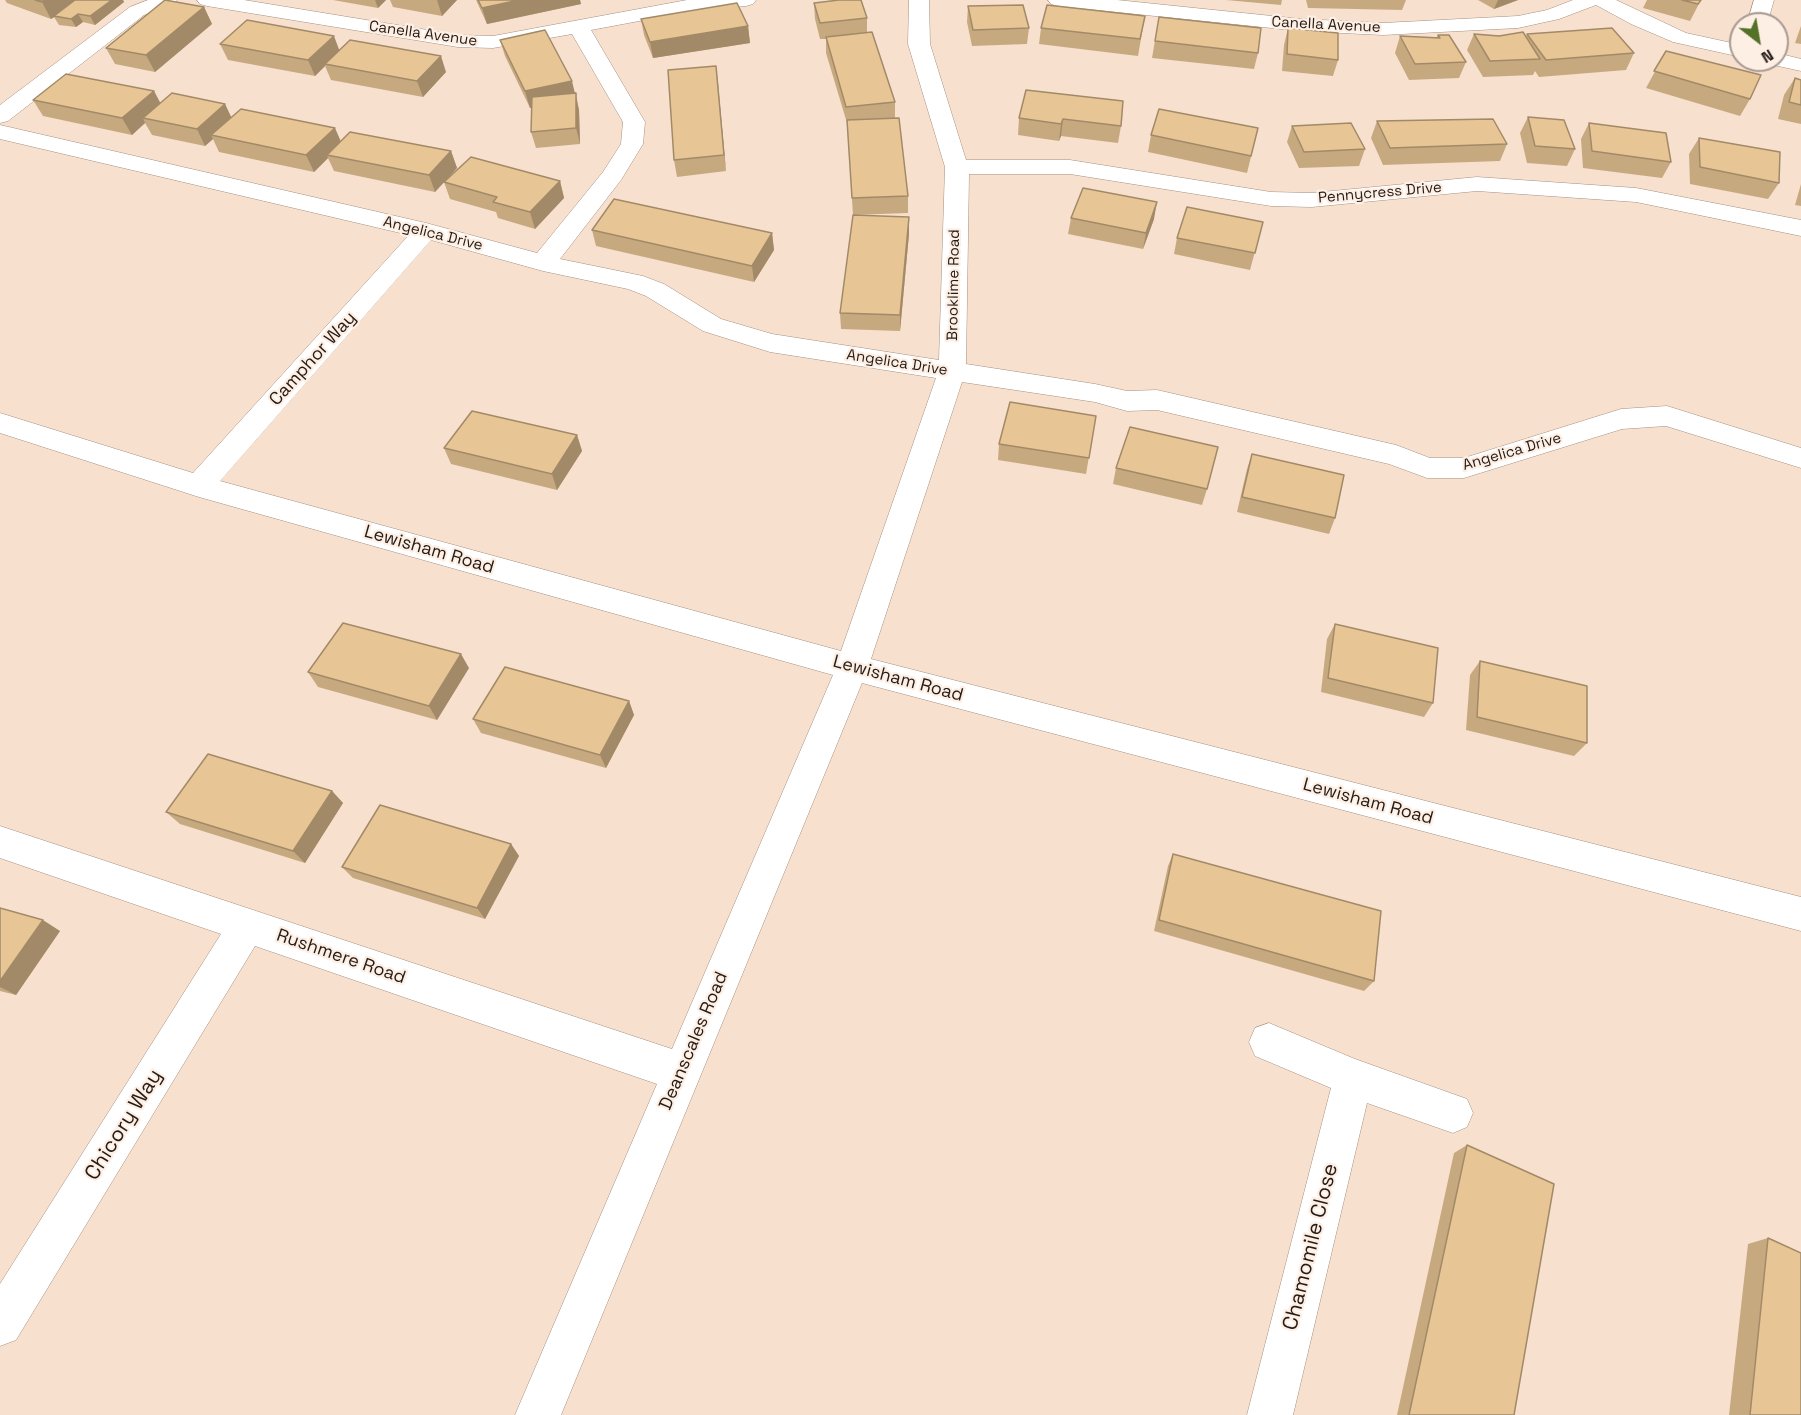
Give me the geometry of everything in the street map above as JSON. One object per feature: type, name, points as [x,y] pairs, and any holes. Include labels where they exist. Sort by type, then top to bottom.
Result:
[{"type":"street","points":[[0,116],[137,11],[167,0]]},
{"type":"street","name":"Canella Avenue","points":[[207,0],[458,41],[494,42],[697,2],[746,0]]},
{"type":"street","name":"Brooklime Road","points":[[852,667],[952,371],[957,167],[919,44],[919,0]]},
{"type":"street","name":"Canella Avenue","points":[[1059,0],[1343,28],[1518,22],[1552,15],[1592,0]]},
{"type":"street","points":[[1601,0],[1638,20],[1680,38],[1729,48]]},
{"type":"street","points":[[543,263],[613,175],[632,144],[634,122],[578,26]]},
{"type":"street","name":"Angelica Drive","points":[[0,132],[426,231],[543,263],[634,282],[655,290],[712,325],[770,343],[1095,393],[1127,401],[1157,400],[1396,455],[1427,468],[1464,468],[1621,419],[1667,416],[1801,458]]},
{"type":"street","name":"Pennycress Drive","points":[[957,167],[1070,167],[1281,199],[1312,200],[1477,184],[1636,195],[1801,228]]},
{"type":"street","name":"Camphor Way","points":[[199,486],[426,231]]},
{"type":"street","name":"Lewisham Road","points":[[0,423],[199,486],[852,667],[1801,914]]},
{"type":"street","name":"Deanscales Road","points":[[538,1415],[852,667]]},
{"type":"street","name":"Rushmere Road","points":[[0,842],[681,1072]]},
{"type":"street","name":"Chicory Way","points":[[0,1324],[247,925]]},
{"type":"street","points":[[1269,1042],[1353,1078],[1453,1113]]},
{"type":"street","name":"Chamomile Close","points":[[1270,1415],[1353,1078]]},
{"type":"building","points":[[75,0],[112,0],[90,16],[78,14],[71,19],[54,16]]},
{"type":"building","points":[[165,0],[204,7],[146,55],[106,48]]},
{"type":"building","points":[[478,0],[519,0],[482,8]]},
{"type":"building","points":[[861,0],[867,18],[820,23],[814,3]]},
{"type":"building","points":[[1682,0],[1701,0],[1698,4]]},
{"type":"building","points":[[737,3],[748,26],[650,42],[641,19]]},
{"type":"building","points":[[1023,5],[1029,28],[973,30],[968,6]]},
{"type":"building","points":[[1047,5],[1145,16],[1140,39],[1041,28]]},
{"type":"building","points":[[1159,17],[1261,28],[1258,53],[1155,41]]},
{"type":"building","points":[[247,20],[334,36],[308,60],[220,44]]},
{"type":"building","points":[[1288,28],[1338,33],[1338,60],[1287,54]]},
{"type":"building","points":[[1612,28],[1634,53],[1546,60],[1527,34]]},
{"type":"building","points":[[545,30],[572,81],[525,91],[500,40]]},
{"type":"building","points":[[872,32],[895,102],[846,107],[826,37]]},
{"type":"building","points":[[1523,32],[1540,59],[1490,61],[1474,34],[1499,36]]},
{"type":"building","points":[[1438,35],[1449,35],[1466,62],[1415,64],[1400,36],[1440,38]]},
{"type":"building","points":[[350,40],[441,56],[417,81],[325,64]]},
{"type":"building","points":[[1666,51],[1729,67],[1729,72],[1749,72],[1761,75],[1750,99],[1654,71]]},
{"type":"building","points":[[716,66],[724,155],[674,160],[668,70]]},
{"type":"building","points":[[66,74],[154,91],[122,118],[33,100]]},
{"type":"building","points":[[1795,78],[1801,80],[1801,105],[1789,102]]},
{"type":"building","points":[[1026,90],[1123,101],[1121,126],[1063,119],[1061,124],[1019,118]]},
{"type":"building","points":[[172,93],[225,104],[197,129],[143,118]]},
{"type":"building","points":[[576,93],[576,128],[531,132],[532,97]]},
{"type":"building","points":[[241,109],[335,128],[306,155],[211,135]]},
{"type":"building","points":[[1159,109],[1258,128],[1251,156],[1151,135]]},
{"type":"building","points":[[1528,117],[1564,120],[1575,149],[1535,146]]},
{"type":"building","points":[[899,118],[908,196],[852,198],[847,120]]},
{"type":"building","points":[[1493,119],[1507,144],[1390,148],[1377,121]]},
{"type":"building","points":[[1351,123],[1365,149],[1304,152],[1292,126]]},
{"type":"building","points":[[1589,123],[1666,133],[1671,162],[1592,151]]},
{"type":"building","points":[[350,132],[451,151],[429,175],[327,155]]},
{"type":"building","points":[[1699,138],[1780,152],[1779,183],[1700,167]]},
{"type":"building","points":[[471,157],[560,181],[530,212],[493,202],[497,197],[444,182]]},
{"type":"building","points":[[1083,188],[1157,202],[1146,233],[1071,218]]},
{"type":"building","points":[[614,199],[772,233],[752,266],[592,230]]},
{"type":"building","points":[[1187,207],[1263,222],[1255,253],[1177,238]]},
{"type":"building","points":[[853,215],[909,217],[900,315],[840,313]]},
{"type":"building","points":[[1010,402],[1096,416],[1089,458],[999,444]]},
{"type":"building","points":[[472,411],[577,435],[552,474],[444,448]]},
{"type":"building","points":[[1130,427],[1218,447],[1207,489],[1116,468]]},
{"type":"building","points":[[1252,454],[1344,475],[1335,518],[1242,497]]},
{"type":"building","points":[[343,623],[461,654],[429,706],[308,672]]},
{"type":"building","points":[[1335,624],[1438,648],[1433,703],[1328,678]]},
{"type":"building","points":[[1480,661],[1587,686],[1587,743],[1477,717]]},
{"type":"building","points":[[505,667],[629,701],[600,755],[473,719]]},
{"type":"building","points":[[208,754],[332,791],[293,851],[166,812]]},
{"type":"building","points":[[380,805],[511,844],[477,908],[342,867]]},
{"type":"building","points":[[1173,854],[1381,911],[1374,981],[1159,920]]},
{"type":"building","points":[[0,908],[43,920],[0,981]]},
{"type":"building","points":[[1467,1145],[1554,1184],[1514,1415],[1409,1415]]},
{"type":"building","points":[[1768,1238],[1801,1253],[1801,1415],[1750,1415]]}]
